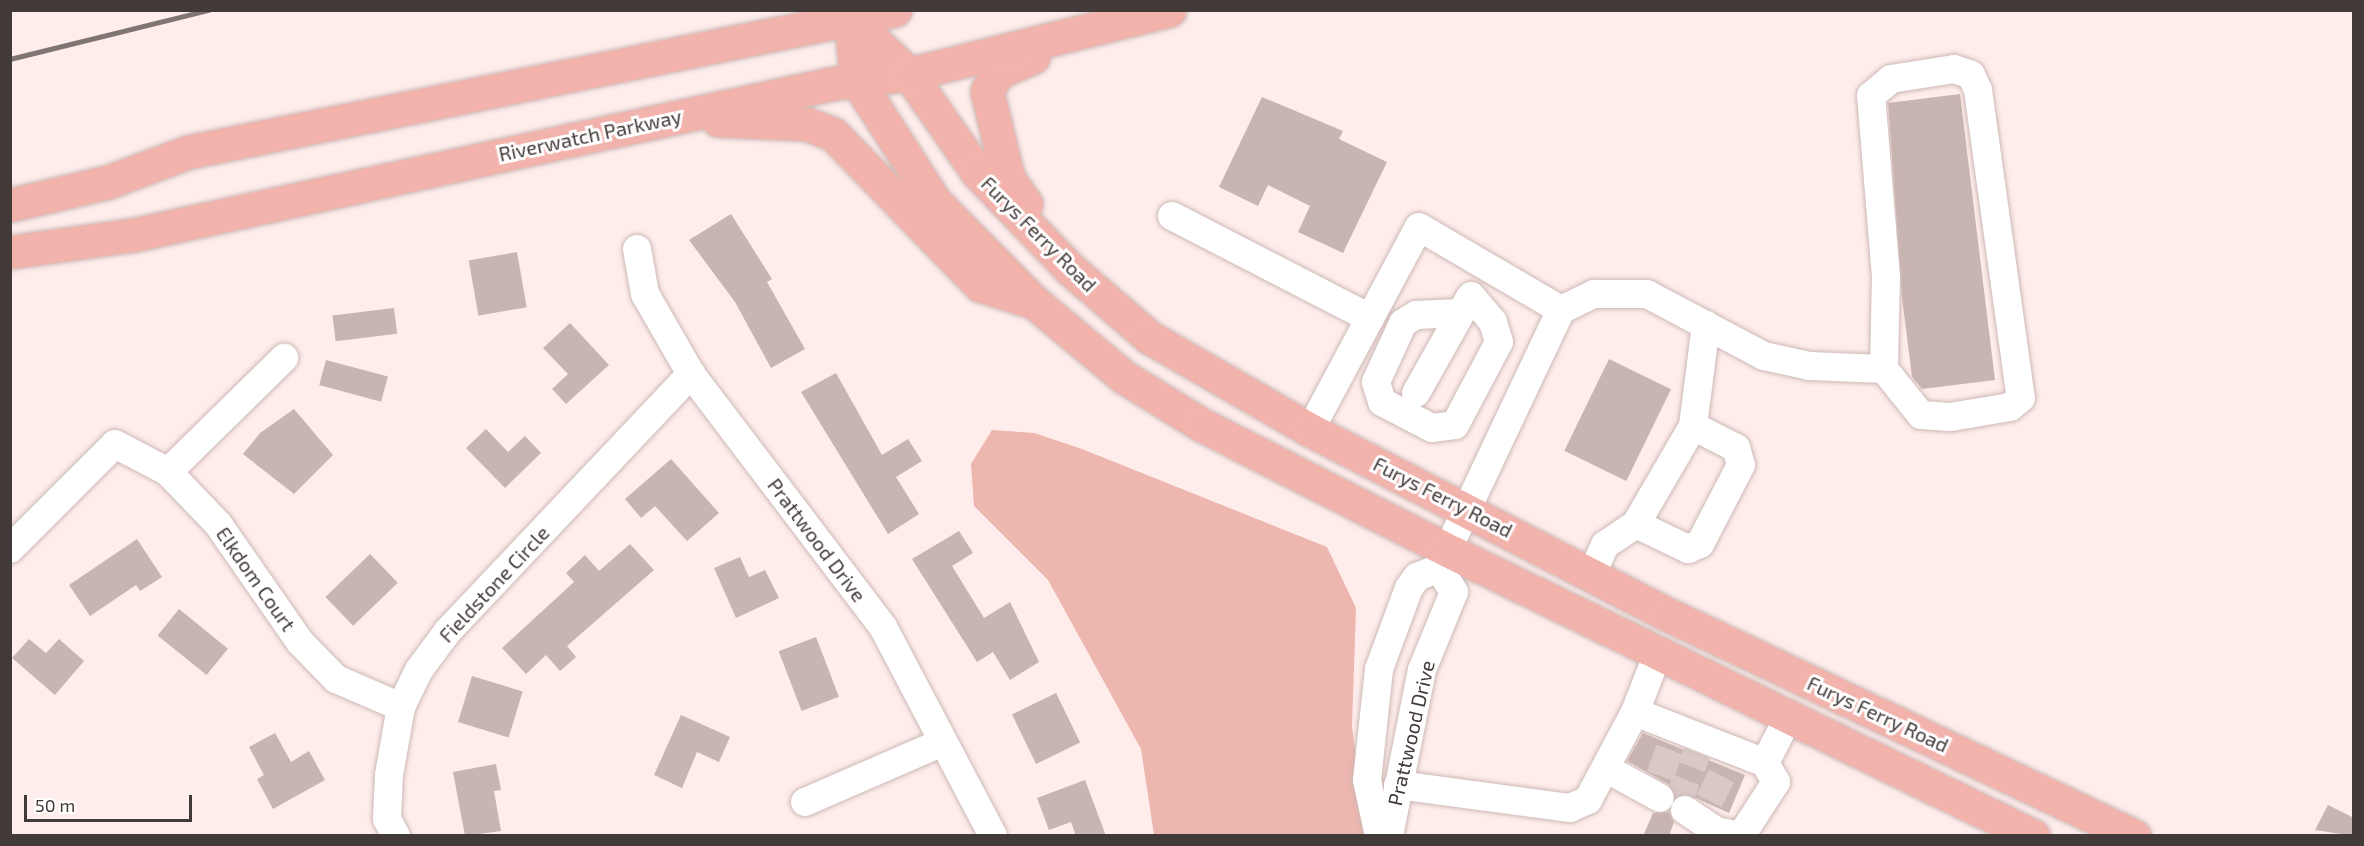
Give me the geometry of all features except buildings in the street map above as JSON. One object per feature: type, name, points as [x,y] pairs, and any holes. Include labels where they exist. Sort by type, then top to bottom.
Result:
[{"type":"main road","points":[[10,206],[108,182],[188,152],[852,16],[895,10]]},
{"type":"main road","name":"Riverwatch Parkway","points":[[10,252],[134,235],[856,79],[909,74],[1070,37],[1169,10]]},
{"type":"main road","points":[[852,16],[856,79],[935,202],[1034,302],[1124,377],[1192,419],[1443,559],[1658,653],[2033,836]]},
{"type":"main road","name":"Furys Ferry Road","points":[[852,16],[909,74],[978,173],[1069,268],[1149,337],[1310,430],[1466,507],[1592,574],[2134,836]]},
{"type":"main road","points":[[1069,268],[1008,178],[987,91],[998,72],[1070,37]]},
{"type":"main road","points":[[672,118],[807,124],[833,134],[980,285],[1034,302]]},
{"type":"street","points":[[1443,559],[1561,310],[1594,294],[1647,294],[1764,356],[1809,366],[1884,369],[1921,415],[1950,417],[2010,407],[2020,398],[1978,90],[1971,75],[1954,69],[1891,79],[1871,96],[1886,277],[1884,369]]},
{"type":"street","points":[[1172,216],[1370,318]]},
{"type":"street","points":[[1310,430],[1419,227],[1561,310]]},
{"type":"street","name":"Prattwood Drive","points":[[637,249],[645,294],[691,374],[883,627],[941,743],[993,836]]},
{"type":"street","points":[[1416,393],[1486,265]]},
{"type":"street","points":[[1466,304],[1493,322],[1499,342],[1455,425],[1432,428],[1382,402],[1376,382],[1403,323],[1416,315],[1466,304]]},
{"type":"street","points":[[1592,574],[1605,545],[1636,524],[1693,426],[1706,325]]},
{"type":"street","points":[[168,472],[284,358]]},
{"type":"street","name":"Fieldstone Circle","points":[[396,836],[387,819],[400,707],[448,631],[691,374]]},
{"type":"street","points":[[1636,524],[1688,549],[1701,544],[1741,465],[1736,448],[1693,426]]},
{"type":"street","name":"Elkdom Court","points":[[10,549],[115,444],[168,472],[218,524],[300,642],[336,679],[400,707]]},
{"type":"street","name":"Prattwood Drive","points":[[1379,836],[1367,780],[1369,726],[1379,669],[1409,588],[1417,577],[1443,559],[1454,592],[1422,670],[1389,836]]},
{"type":"street","points":[[1398,785],[1570,808],[1588,800],[1607,769],[1635,712],[1658,653]]},
{"type":"street","points":[[1635,712],[1688,740],[1731,759],[1765,763]]},
{"type":"street","points":[[1765,763],[1788,718]]},
{"type":"street","points":[[805,802],[941,743]]},
{"type":"street","points":[[1607,769],[1678,800],[1716,831],[1740,836],[1776,782],[1765,763]]},
{"type":"shaded area","points":[[992,430],[1034,433],[1082,449],[1327,547],[1356,608],[1352,727],[1367,835],[1154,835],[1141,749],[1048,580],[974,506],[971,464]]},
{"type":"tunnel","points":[[1660,776],[1673,741]]},
{"type":"tunnel","points":[[1676,806],[1697,753]]},
{"type":"tunnel","points":[[1709,801],[1727,766]]},
{"type":"railway","points":[[10,59],[208,10]]}]
